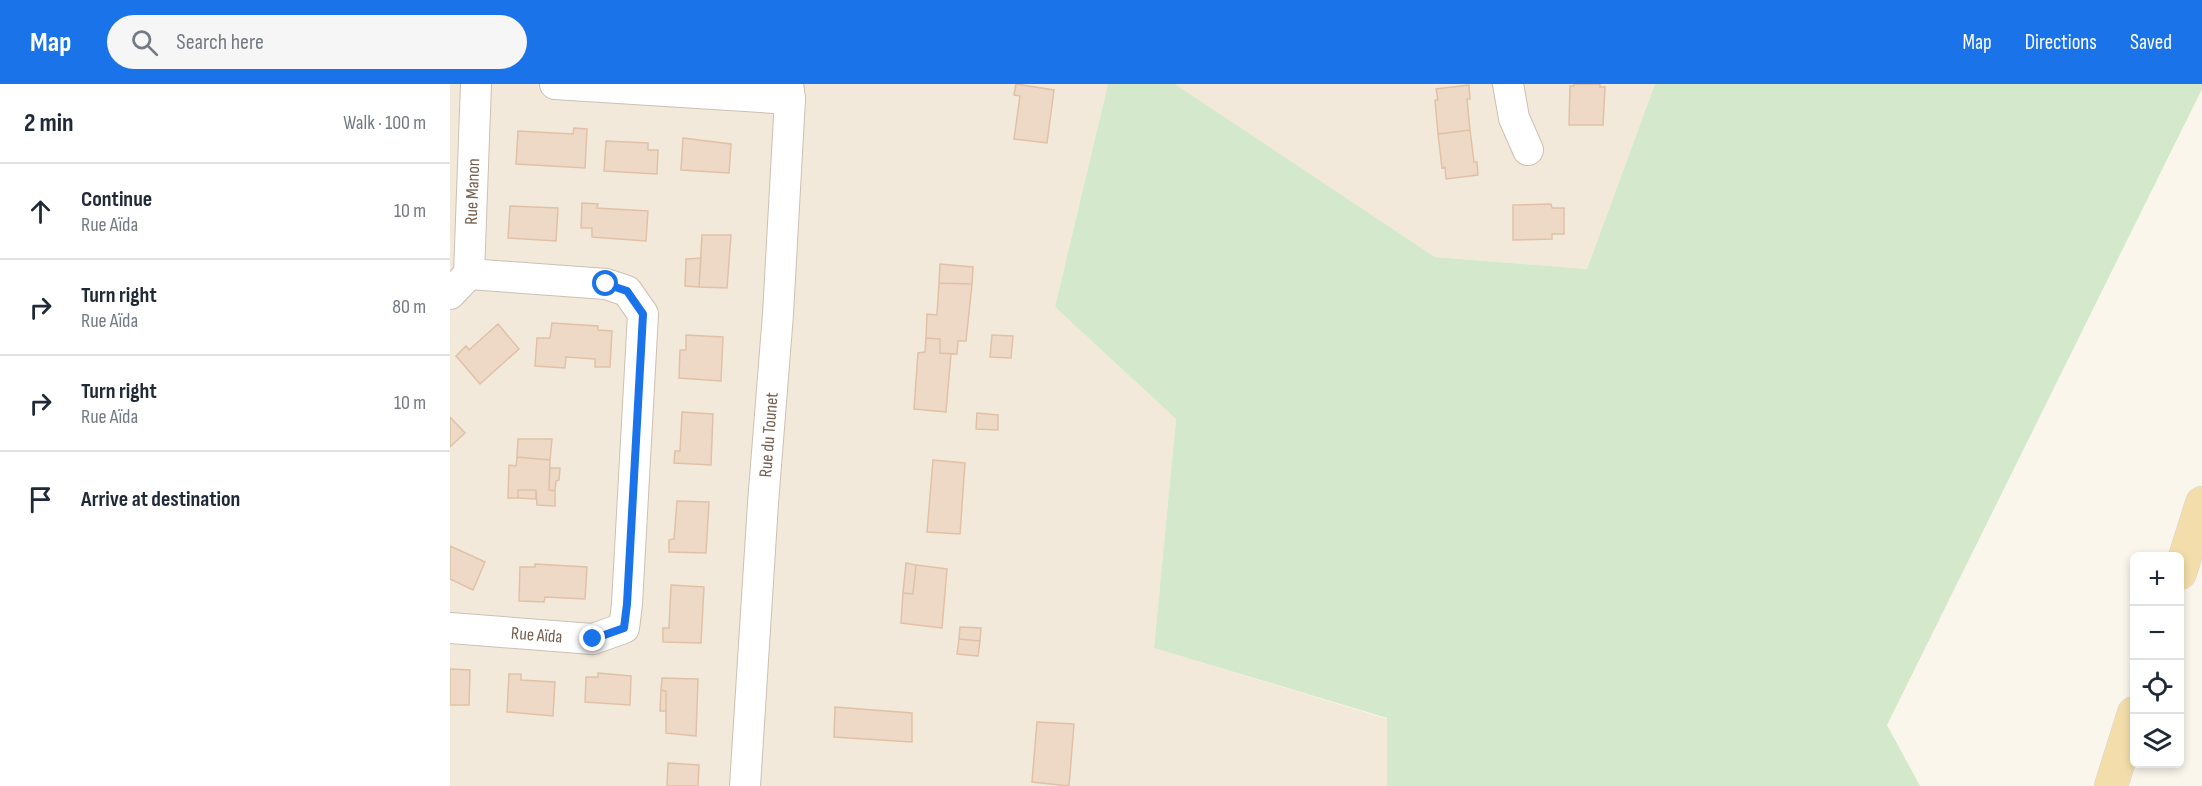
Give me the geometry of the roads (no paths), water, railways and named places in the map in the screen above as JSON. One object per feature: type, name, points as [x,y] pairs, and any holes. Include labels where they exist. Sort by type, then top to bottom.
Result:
[{"type":"main road","points":[[2184,560],[2202,503]]},
{"type":"main road","points":[[2111,786],[2134,714]]},
{"type":"street","name":"Rue Manon","points":[[460,284],[476,84]]},
{"type":"street","points":[[555,84],[789,92]]},
{"type":"street","points":[[1508,84],[1514,118],[1528,150]]},
{"type":"street","name":"Rue du Tounet","points":[[745,786],[778,314],[789,92]]},
{"type":"street","name":"Rue Aïda","points":[[450,627],[593,639],[624,628],[643,314],[627,291],[606,284],[460,284]]}]
